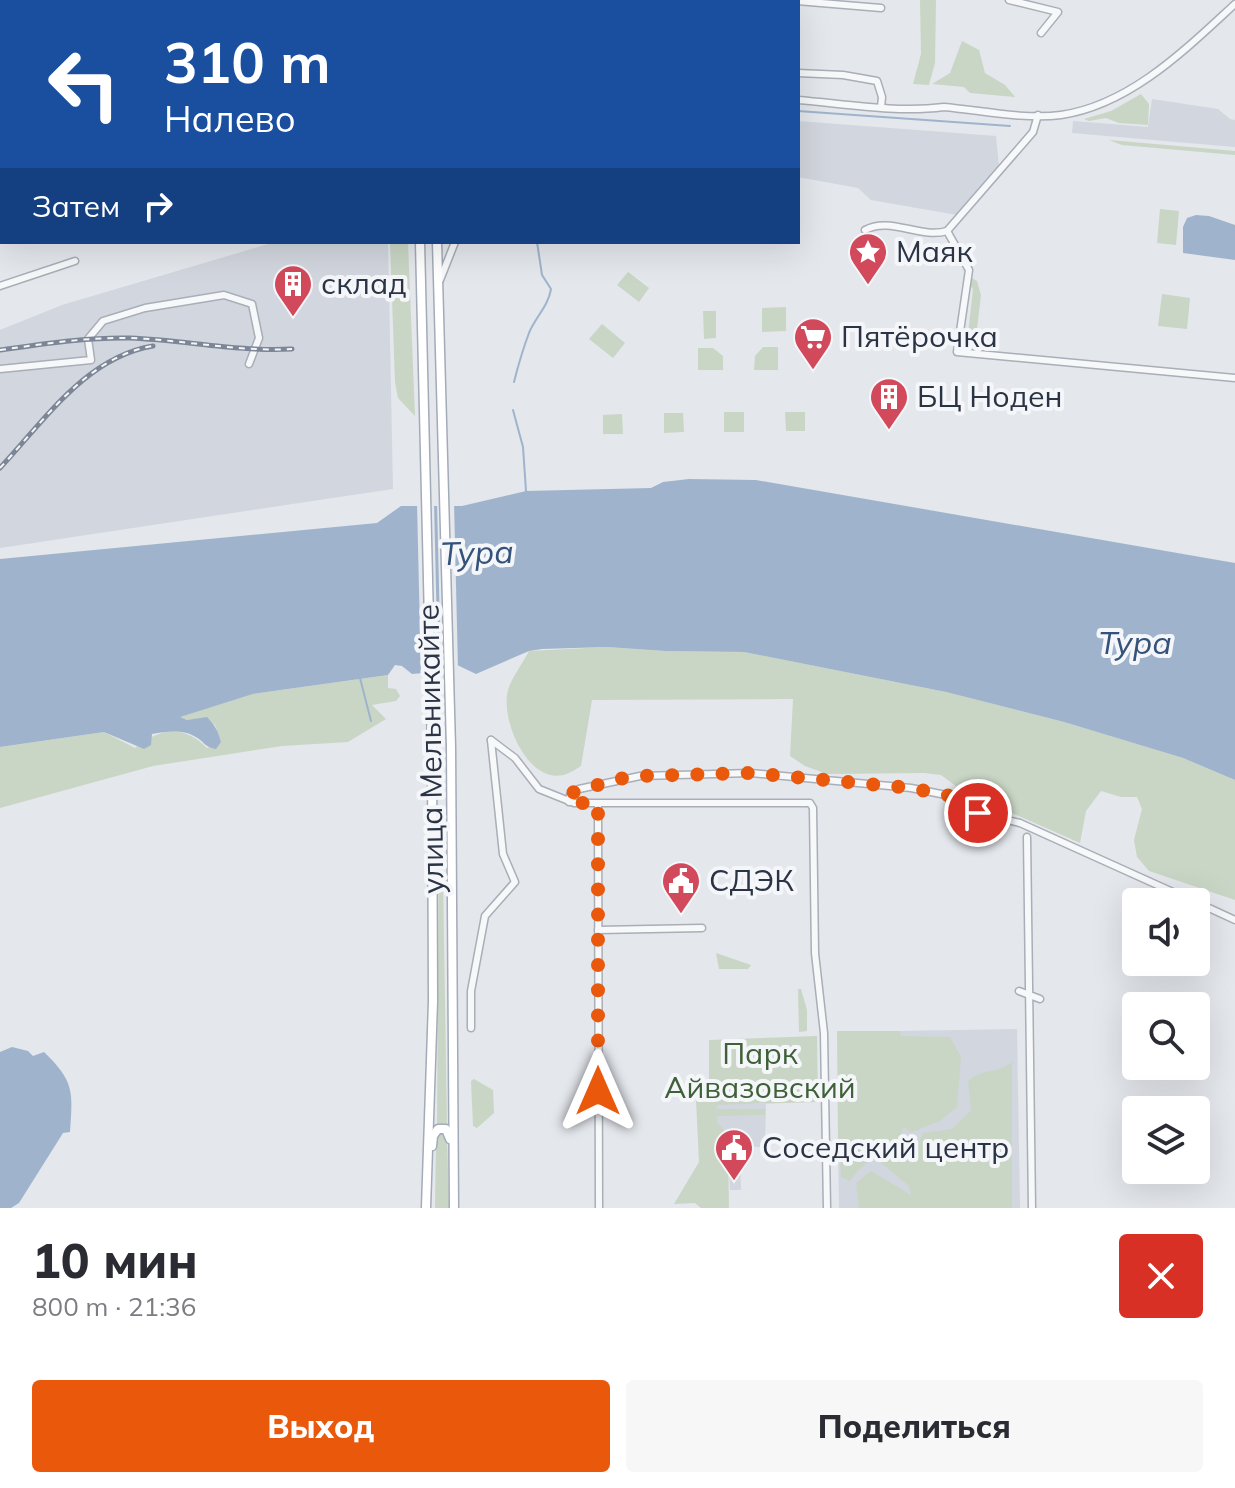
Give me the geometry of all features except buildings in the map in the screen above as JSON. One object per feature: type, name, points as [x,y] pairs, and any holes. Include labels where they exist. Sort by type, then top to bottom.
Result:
[{"type":"main road","name":"улица Мельникайте","points":[[420,244],[432,748],[433,1001],[426,1208]]},
{"type":"main road","name":"улица Мельникайте","points":[[437,244],[451,747],[454,1208]]},
{"type":"main road","points":[[426,1181],[433,1136],[442,1128],[449,1133],[449,1160],[453,1175]]},
{"type":"street","points":[[1009,0],[1058,12],[1041,33]]},
{"type":"street","points":[[800,1],[881,8]]},
{"type":"street","points":[[800,100],[926,110],[944,107],[1059,115],[1094,107],[1139,83],[1235,4]]},
{"type":"street","points":[[800,73],[843,75],[877,81],[882,97],[881,107]]},
{"type":"street","points":[[865,230],[883,225],[930,233],[947,231],[1033,132],[1038,115]]},
{"type":"street","points":[[947,231],[969,270],[957,352],[1235,378]]},
{"type":"street","points":[[437,288],[454,244]]},
{"type":"street","points":[[0,286],[75,261]]},
{"type":"street","points":[[0,369],[91,360],[88,339],[103,321],[145,308],[224,295],[252,304],[259,338],[249,364]]},
{"type":"street","points":[[471,1028],[471,991],[485,916],[515,882],[503,854],[491,740],[515,758],[539,789],[569,802],[810,803],[813,808],[815,953],[824,1033],[827,1208]]},
{"type":"street","points":[[569,802],[570,795],[579,789],[618,779],[656,775],[751,773],[911,788],[951,796],[978,813],[1020,823],[1165,888]]},
{"type":"street","points":[[598,804],[599,1208]]},
{"type":"street","points":[[1027,837],[1032,1208]]},
{"type":"street","points":[[1210,908],[1235,920]]},
{"type":"street","points":[[598,930],[702,928]]},
{"type":"street","points":[[1019,991],[1040,999]]},
{"type":"shaded area","points":[[1152,99],[1218,109],[1235,120],[1235,147],[1072,133],[1073,121],[1148,127]]},
{"type":"shaded area","points":[[800,121],[996,136],[999,167],[957,215],[871,200],[858,188],[800,177]]},
{"type":"shaded area","points":[[268,244],[388,244],[393,489],[0,548],[0,330],[62,305]]},
{"type":"shaded area","points":[[1017,1029],[1020,1208],[839,1208],[838,1139],[902,1138],[900,1031]]},
{"type":"shaded area","points":[[717,1104],[766,1104],[765,1147],[740,1147],[741,1190],[730,1190],[728,1147],[724,1147],[717,1122]]},
{"type":"green space","points":[[920,0],[936,0],[935,63],[929,85],[913,84],[921,54]]},
{"type":"green space","points":[[962,41],[979,50],[985,73],[1005,85],[1015,97],[970,93],[964,87],[932,84],[950,73]]},
{"type":"green space","points":[[1141,94],[1149,104],[1148,125],[1119,123],[1106,118],[1084,119],[1111,111]]},
{"type":"green space","points":[[1109,140],[1235,151],[1235,155],[1122,145]]},
{"type":"green space","points":[[1160,209],[1179,211],[1176,245],[1157,243]]},
{"type":"green space","points":[[390,244],[408,244],[415,416],[398,398]]},
{"type":"green space","points":[[628,272],[649,288],[639,302],[617,285]]},
{"type":"green space","points":[[970,277],[977,281],[981,295],[975,346],[971,350],[963,347],[963,343],[967,343],[973,289],[969,285]]},
{"type":"green space","points":[[1162,294],[1190,298],[1187,329],[1158,326]]},
{"type":"green space","points":[[786,307],[786,331],[762,332],[762,308]]},
{"type":"green space","points":[[703,311],[716,311],[716,338],[704,339]]},
{"type":"green space","points":[[602,324],[625,343],[613,358],[589,339]]},
{"type":"green space","points":[[763,347],[778,347],[778,370],[754,370],[755,356]]},
{"type":"green space","points":[[698,348],[713,348],[723,356],[723,370],[698,370]]},
{"type":"green space","points":[[724,412],[744,412],[744,432],[724,432]]},
{"type":"green space","points":[[785,412],[805,412],[805,431],[786,431]]},
{"type":"green space","points":[[664,413],[683,413],[684,432],[664,433]]},
{"type":"green space","points":[[622,414],[623,434],[603,434],[603,415]]},
{"type":"green space","points":[[607,647],[744,652],[946,692],[1064,722],[1183,758],[1235,780],[1235,900],[1210,892],[1210,888],[1199,888],[1149,871],[1137,857],[1134,840],[1142,809],[1137,797],[1121,797],[1101,791],[1086,811],[1080,843],[964,792],[941,775],[827,774],[805,766],[790,756],[793,699],[592,700],[581,766],[570,773],[550,775],[528,759],[512,732],[508,717],[508,690],[529,651]]},
{"type":"green space","points":[[388,675],[388,688],[396,689],[400,696],[396,701],[372,705],[386,719],[348,742],[282,746],[153,766],[0,808],[0,747],[104,732],[135,748],[153,736],[180,732],[207,748],[221,742],[215,725],[207,718],[187,720],[178,717],[253,694]]},
{"type":"green space","points":[[442,818],[447,1125],[437,1124],[439,819]]},
{"type":"green space","points":[[716,953],[751,965],[748,969],[719,969]]},
{"type":"green space","points":[[798,989],[801,989],[807,1010],[807,1031],[799,1032]]},
{"type":"green space","points":[[837,1031],[900,1031],[901,1036],[950,1037],[961,1057],[957,1107],[940,1121],[912,1132],[903,1127],[900,1141],[867,1162],[850,1181],[841,1177]]},
{"type":"green space","name":"Парк Айвазовский","points":[[817,1036],[818,1102],[717,1105],[717,1109],[765,1109],[765,1115],[717,1116],[717,1122],[724,1130],[724,1147],[728,1147],[729,1208],[701,1208],[695,1203],[674,1204],[699,1162],[696,1100],[709,1099],[709,1040]]},
{"type":"green space","points":[[1012,1062],[1012,1208],[859,1208],[856,1183],[871,1171],[911,1195],[909,1186],[881,1163],[891,1156],[910,1161],[923,1133],[952,1129],[971,1110],[968,1081]]},
{"type":"green space","points":[[474,1079],[493,1090],[494,1113],[477,1128],[473,1126],[471,1081]]},
{"type":"green space","points":[[442,1133],[447,1136],[449,1208],[435,1208],[436,1136]]},
{"type":"water","points":[[1196,215],[1235,225],[1235,260],[1183,253],[1183,227],[1187,218]]},
{"type":"water","name":"Тура","points":[[689,479],[756,480],[1235,563],[1235,780],[1183,758],[1064,722],[946,692],[744,652],[607,647],[529,651],[476,674],[453,663],[434,672],[412,674],[395,665],[388,675],[253,694],[180,717],[187,720],[207,717],[216,728],[221,742],[216,749],[184,732],[152,734],[151,745],[144,749],[104,732],[0,747],[0,559],[377,523],[401,506],[462,506],[526,491],[651,488],[663,482]]},
{"type":"water","points":[[12,1047],[28,1051],[33,1056],[44,1052],[61,1071],[71,1096],[70,1132],[63,1133],[19,1203],[11,1208],[0,1208],[0,1052]]},
{"type":"pier","points":[[417,502],[434,502],[438,674],[421,677]]},
{"type":"pier","points":[[437,502],[454,502],[458,669],[452,667],[441,672]]},
{"type":"waterway","points":[[800,111],[1010,126]]},
{"type":"waterway","points":[[514,382],[529,333],[551,289],[542,275],[537,244]]},
{"type":"waterway","points":[[513,410],[523,447],[526,491]]},
{"type":"waterway","points":[[360,678],[371,721]]},
{"type":"railway","points":[[0,350],[114,338],[252,349],[292,349]]},
{"type":"railway","points":[[0,468],[50,412],[87,377],[129,352],[153,346]]},
{"type":"place","name":"Маяк","points":[[868,286]]},
{"type":"place","name":"склад","points":[[293,318]]},
{"type":"place","name":"Пятёрочка","points":[[813,371]]},
{"type":"place","name":"БЦ Ноден","points":[[889,431]]},
{"type":"place","name":"СДЭК","points":[[681,915]]},
{"type":"place","name":"Соседский центр","points":[[734,1182]]},
{"type":"route","points":[[598,1091],[598,804],[569,802],[574,792],[640,776],[751,773],[911,788],[951,796],[978,813]]}]
